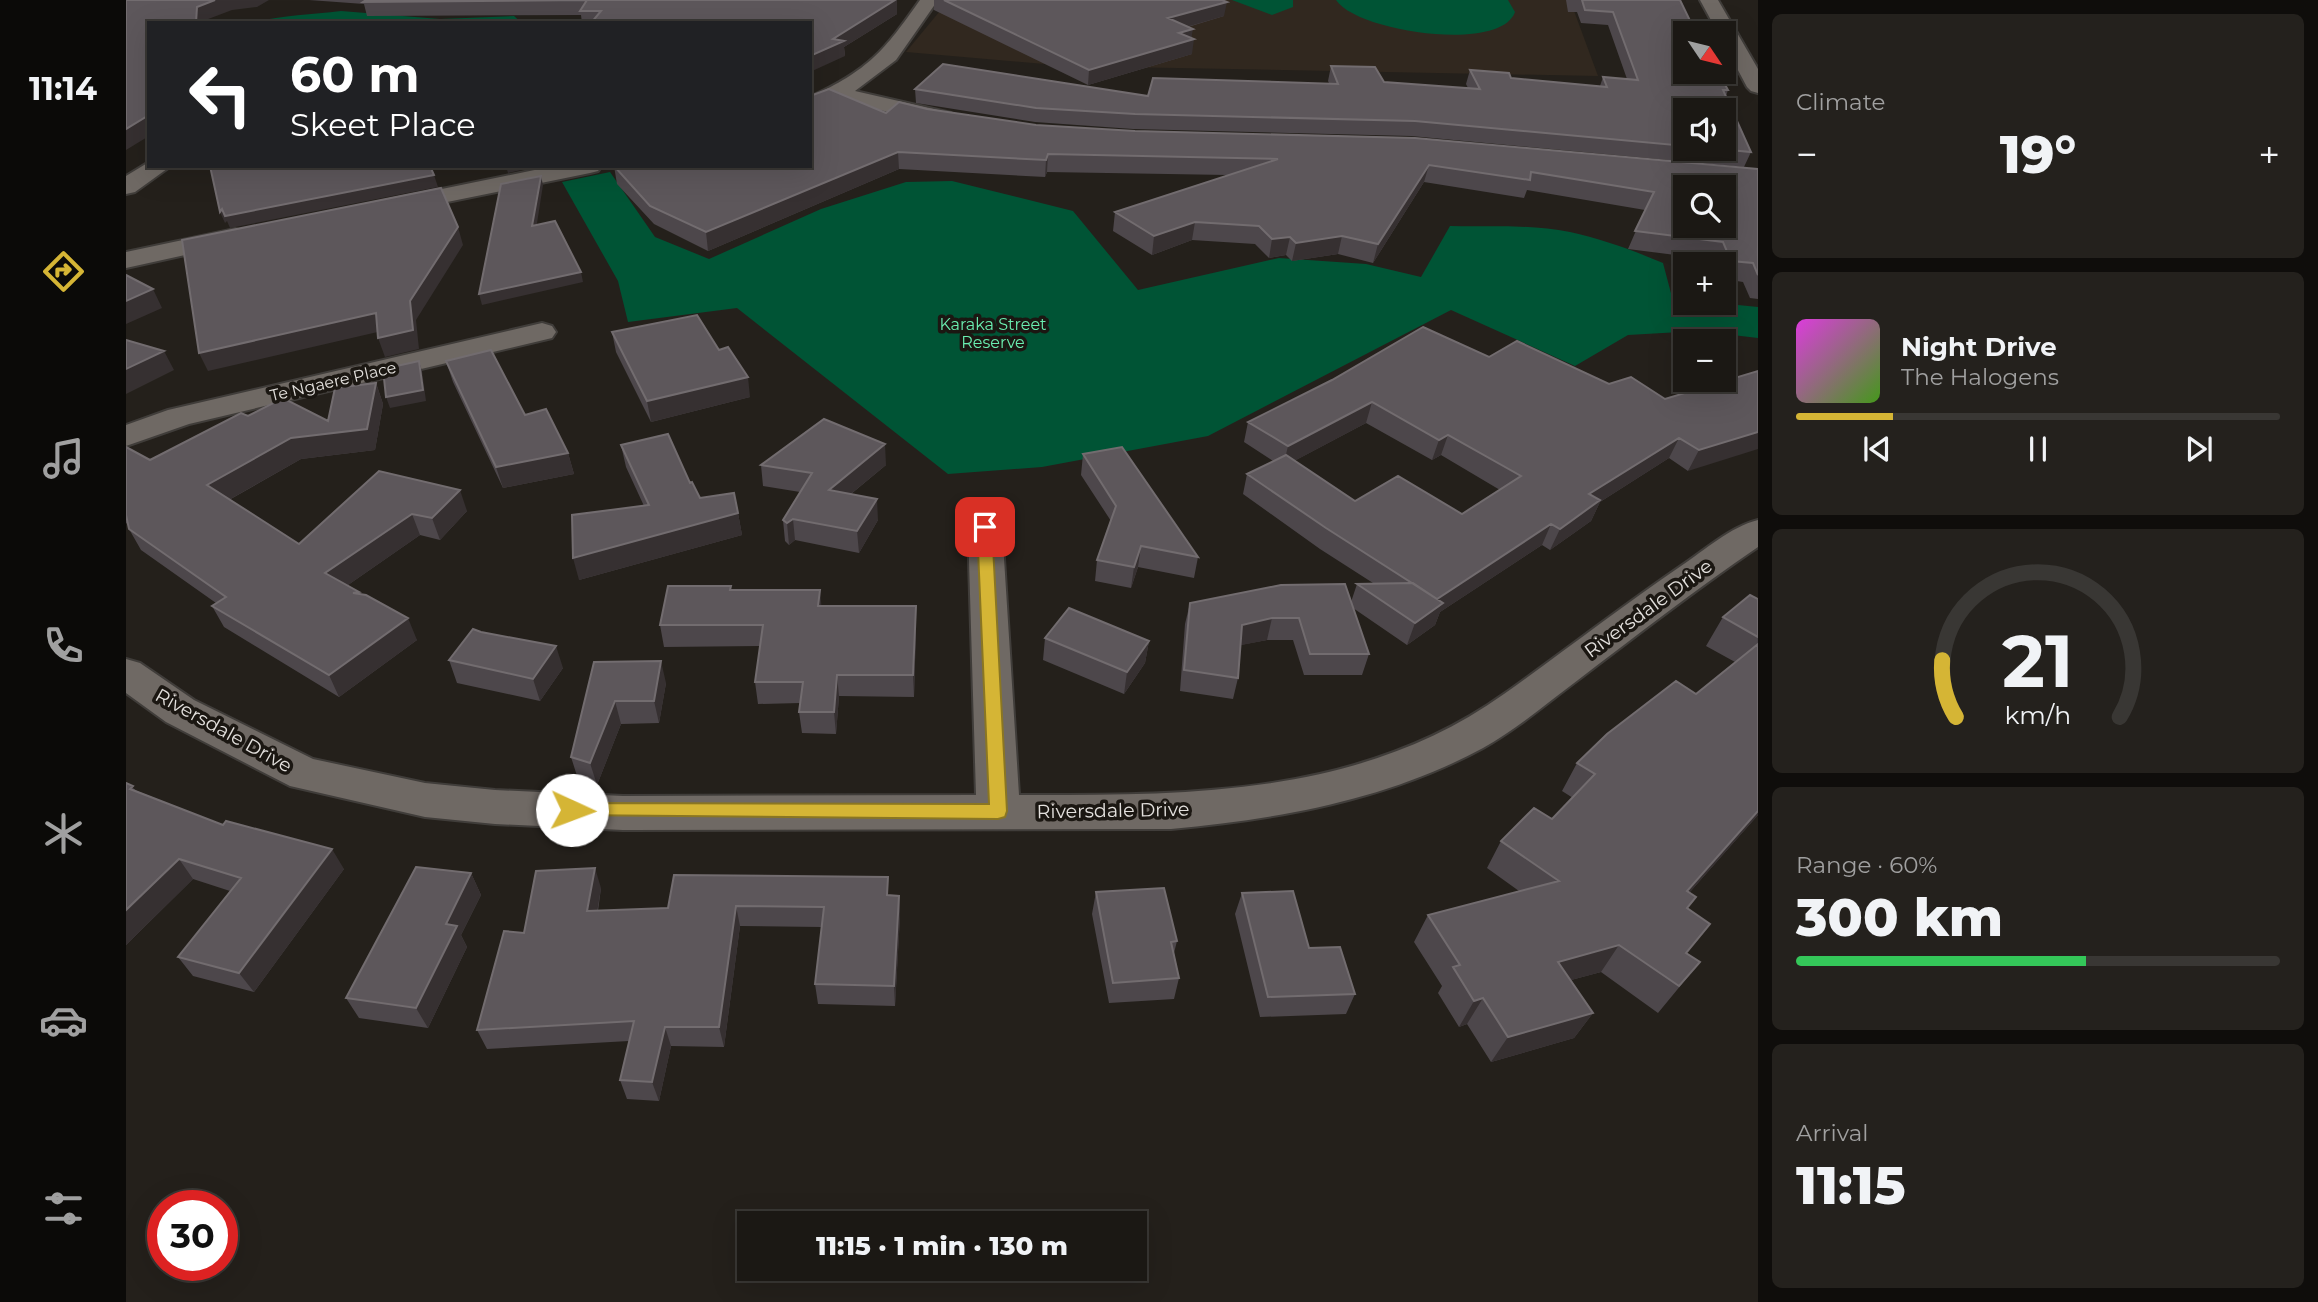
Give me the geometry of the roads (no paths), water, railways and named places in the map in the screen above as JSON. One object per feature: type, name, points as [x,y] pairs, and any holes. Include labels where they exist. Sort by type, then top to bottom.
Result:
[{"type":"street","points":[[1709,0],[1758,87]]},
{"type":"street","points":[[898,6],[926,4]]},
{"type":"street","points":[[812,105],[885,60],[898,46],[926,4]]},
{"type":"street","points":[[835,93],[965,122]]},
{"type":"street","points":[[126,187],[156,168]]},
{"type":"street","points":[[372,210],[580,168]]},
{"type":"street","points":[[126,260],[264,232]]},
{"type":"street","name":"Te Ngaere Place","points":[[126,436],[179,417],[542,332]]},
{"type":"street","points":[[985,527],[998,811]]},
{"type":"street","name":"Riversdale Drive","points":[[126,673],[180,711],[305,774],[425,800],[495,807],[623,813],[1171,812],[1248,805],[1317,792],[1425,759],[1470,737],[1511,709],[1711,561],[1758,531]]},
{"type":"park label","name":"Karaka Street Reserve","points":[[993,333]]}]
